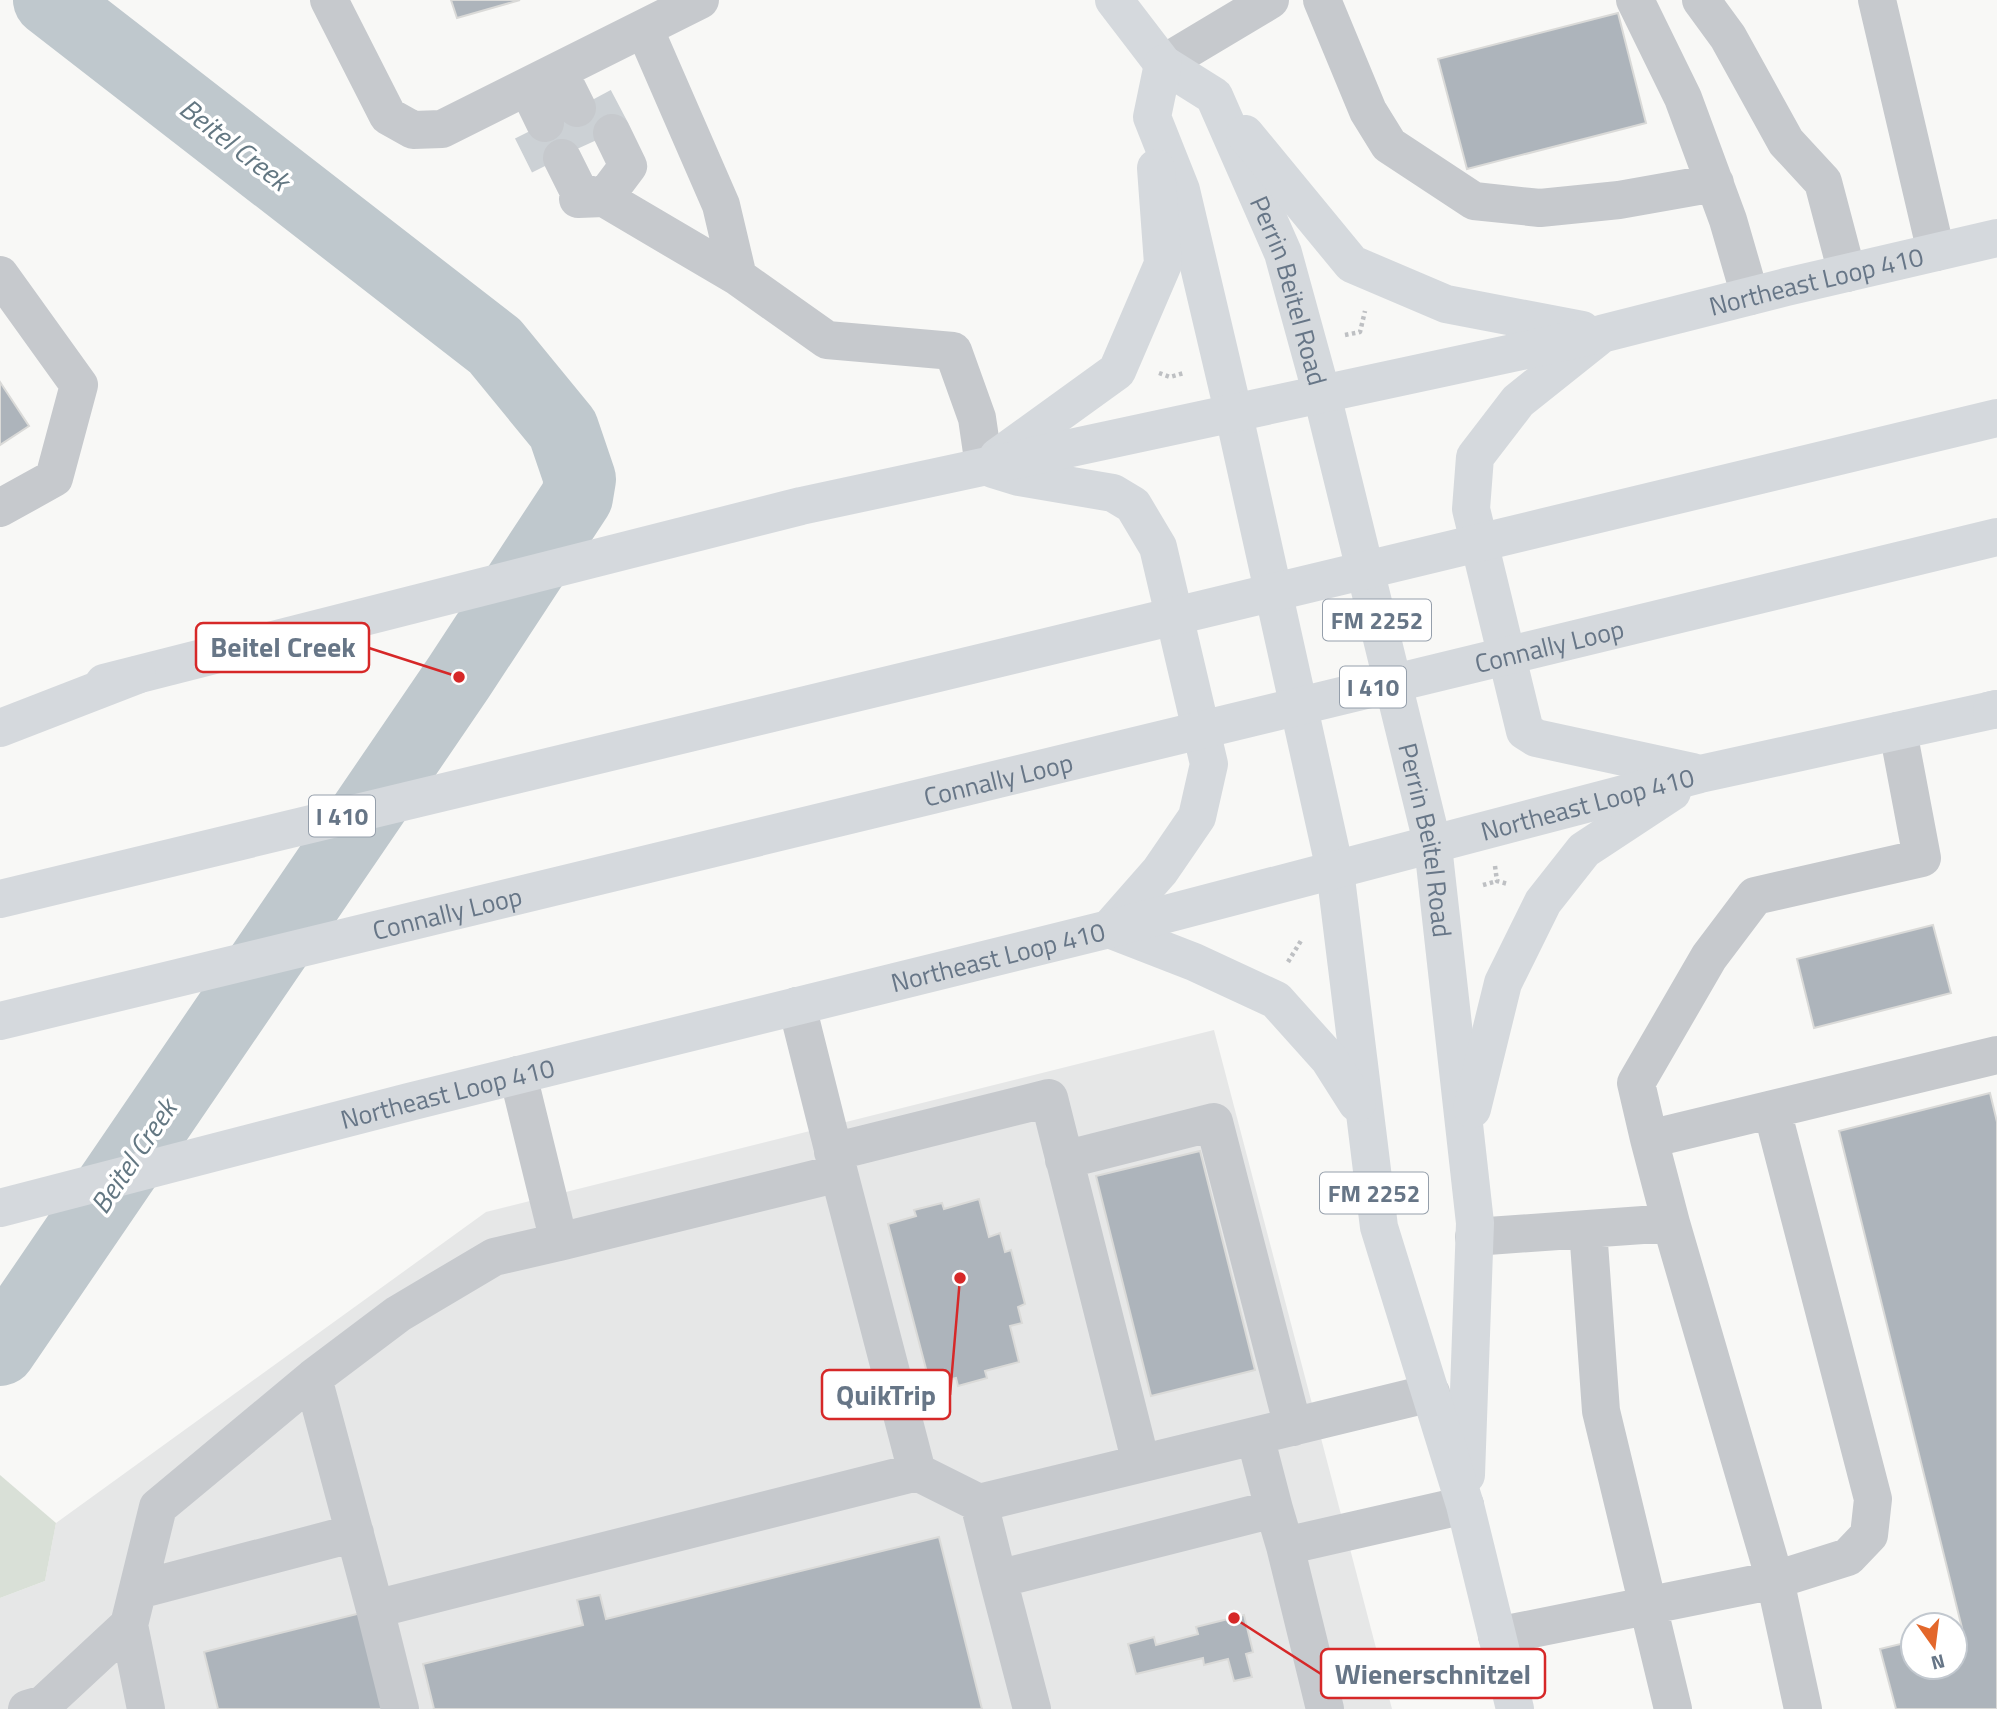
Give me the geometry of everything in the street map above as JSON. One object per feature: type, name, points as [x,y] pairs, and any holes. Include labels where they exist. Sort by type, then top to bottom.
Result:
[{"type":"main road","points":[[1114,0],[1163,64],[1214,96],[1352,264],[1446,304],[1601,334]]},
{"type":"main road","points":[[984,466],[1118,371],[1163,264],[1152,117],[1163,64]]},
{"type":"main road","name":"Perrin Beitel Road","points":[[1214,96],[1283,253],[1322,395],[1433,846],[1475,1237],[1465,1505]]},
{"type":"main road","name":"Perrin Beitel Road","points":[[1152,117],[1181,190],[1335,870],[1379,1227],[1465,1505],[1515,1709]]},
{"type":"main road","name":"Northeast Loop 410","points":[[0,711],[801,506],[1601,334],[1997,238]]},
{"type":"main road","points":[[1601,334],[1518,401],[1475,457],[1471,509],[1525,731],[1536,738],[1700,774]]},
{"type":"main road","points":[[1657,501],[1997,392]]},
{"type":"main road","name":"I 410","points":[[0,899],[1997,418]]},
{"type":"main road","points":[[984,466],[1020,477],[1112,493],[1133,505],[1158,547],[1209,764],[1198,817],[1160,872],[1109,929],[1194,962],[1276,1000],[1329,1059],[1363,1112]]},
{"type":"main road","name":"Connally Loop","points":[[0,1021],[1997,537]]},
{"type":"main road","points":[[0,728],[137,674]]},
{"type":"main road","name":"Northeast Loop 410","points":[[0,1208],[409,1102],[1109,929],[1700,774],[1898,731],[1996,714]]},
{"type":"main road","points":[[1465,1134],[1503,983],[1543,902],[1584,850],[1700,774]]},
{"type":"lane","points":[[329,0],[388,116],[413,130],[442,129],[700,0]]},
{"type":"lane","points":[[1163,64],[1270,0]]},
{"type":"lane","points":[[1322,0],[1368,111],[1389,145],[1474,201],[1539,208],[1619,201],[1715,183]]},
{"type":"lane","points":[[1635,0],[1683,98],[1715,183],[1750,296]]},
{"type":"lane","points":[[1701,0],[1728,37],[1786,142],[1823,182],[1847,273]]},
{"type":"lane","points":[[1877,0],[1936,252]]},
{"type":"lane","points":[[644,28],[721,205],[738,277]]},
{"type":"lane","points":[[544,79],[562,115],[544,79]]},
{"type":"lane","points":[[604,198],[611,174],[579,149],[566,200],[604,198],[738,277],[827,340],[953,351],[977,418],[984,466]]},
{"type":"lane","points":[[0,275],[79,385],[54,478],[0,508]]},
{"type":"lane","points":[[1803,1709],[1775,1580],[1671,1223],[1636,1083],[1709,957],[1755,896],[1922,858],[1898,731]]},
{"type":"lane","points":[[797,1006],[917,1472]]},
{"type":"lane","points":[[1649,1139],[1997,1055]]},
{"type":"lane","points":[[517,1075],[559,1242]]},
{"type":"lane","points":[[146,1709],[133,1608],[158,1507],[313,1378],[398,1314],[494,1257],[559,1242],[1049,1098],[1141,1463]]},
{"type":"lane","points":[[1497,1636],[1775,1580],[1848,1557],[1869,1535],[1873,1499],[1772,1110]]},
{"type":"lane","points":[[1064,1160],[1214,1122],[1293,1427]]},
{"type":"lane","points":[[1475,1237],[1671,1223]]},
{"type":"lane","points":[[1588,1229],[1601,1411],[1673,1709]]},
{"type":"lane","points":[[313,1378],[400,1709]]},
{"type":"lane","points":[[375,1609],[917,1472],[979,1503],[1431,1393]]},
{"type":"lane","points":[[1255,1436],[1325,1709]]},
{"type":"lane","points":[[979,1503],[1032,1709]]},
{"type":"lane","points":[[1285,1546],[1465,1505]]},
{"type":"lane","points":[[998,1579],[1274,1509]]},
{"type":"lane","points":[[27,1709],[44,1704],[133,1608],[355,1533]]},
{"type":"path","points":[[1344,335],[1360,332],[1366,309]]},
{"type":"path","points":[[1154,370],[1170,377],[1192,371]]},
{"type":"path","points":[[1495,866],[1497,881]]},
{"type":"path","points":[[1483,885],[1497,881],[1519,886]]},
{"type":"path","points":[[1282,972],[1305,934]]},
{"type":"shaded area","points":[[1214,1030],[1392,1709],[0,1709],[0,1598],[45,1581],[56,1523],[486,1212]]},
{"type":"shaded area","points":[[0,1475],[56,1523],[45,1581],[0,1598]]},
{"type":"building","points":[[451,0],[520,0],[457,18]]},
{"type":"building","points":[[1618,13],[1646,123],[1467,169],[1438,59]]},
{"type":"building","points":[[0,382],[29,426],[0,445]]},
{"type":"building","points":[[1933,925],[1951,993],[1814,1028],[1797,959]]},
{"type":"building","points":[[1990,1093],[1997,1122],[1997,1709],[1896,1709],[1880,1649],[1899,1644],[1899,1681],[1969,1681],[1969,1611],[1958,1611],[1839,1131]]},
{"type":"building","points":[[1200,1151],[1255,1370],[1151,1396],[1096,1176]]},
{"type":"building","points":[[979,1199],[989,1237],[1000,1233],[1005,1252],[1011,1250],[1025,1304],[1018,1307],[1022,1323],[1010,1326],[1019,1362],[985,1371],[987,1378],[958,1386],[956,1378],[930,1384],[888,1224],[916,1216],[914,1210],[942,1203],[944,1209]]},
{"type":"building","points":[[939,1537],[982,1709],[434,1709],[423,1664],[583,1625],[577,1600],[600,1595],[606,1619]]},
{"type":"building","points":[[361,1613],[385,1709],[218,1709],[204,1652]]},
{"type":"building","points":[[1244,1615],[1253,1652],[1246,1654],[1252,1677],[1234,1681],[1228,1659],[1204,1665],[1203,1658],[1136,1674],[1128,1644],[1154,1637],[1156,1645],[1198,1634],[1196,1627]]},
{"type":"waterway","name":"Beitel Creek","points":[[0,1350],[459,677],[577,497],[580,479],[563,429],[495,346],[49,0]]},
{"type":"tunnel","points":[[594,99],[612,133]]},
{"type":"tunnel","points":[[562,114],[578,149]]},
{"type":"tunnel","points":[[532,130],[549,164]]},
{"type":"place","name":"Beitel Creek","points":[[459,677]]},
{"type":"place","name":"QuikTrip","points":[[960,1278]]},
{"type":"place","name":"Wienerschnitzel","points":[[1234,1618]]}]
